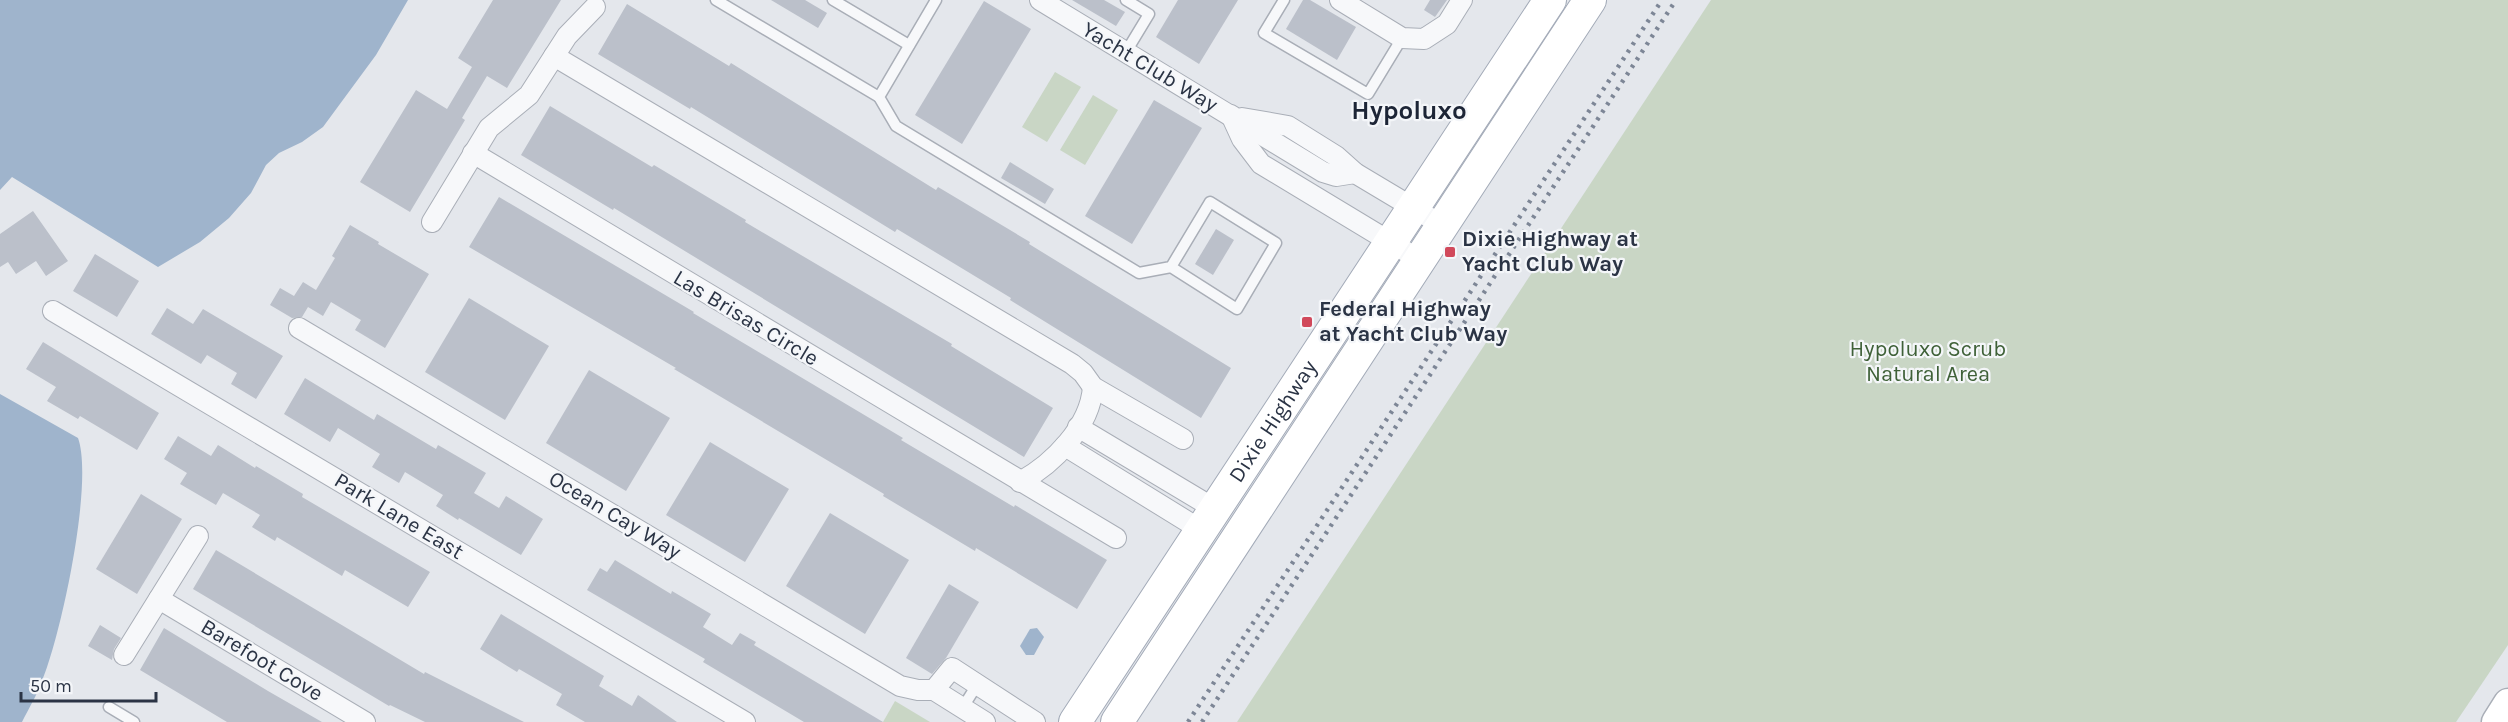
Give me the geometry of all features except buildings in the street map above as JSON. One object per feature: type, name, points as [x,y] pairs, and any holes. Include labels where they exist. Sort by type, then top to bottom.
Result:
[{"type":"main road","name":"Dixie Highway","points":[[1075,722],[1550,0]]},
{"type":"main road","name":"Dixie Highway","points":[[1117,722],[1590,0]]},
{"type":"street","name":"Yacht Club Way","points":[[1040,0],[1323,172],[1336,176],[1355,173]]},
{"type":"street","points":[[1340,0],[1402,38],[1424,39],[1447,24],[1462,0]]},
{"type":"street","points":[[432,222],[489,128],[529,95],[567,36],[595,7]]},
{"type":"street","points":[[554,57],[1072,364],[1083,373],[1093,387],[1184,439]]},
{"type":"street","name":"Yacht Club Way","points":[[1231,116],[1288,126],[1336,156],[1355,173],[1442,225]]},
{"type":"street","name":"Yacht Club Way","points":[[1231,116],[1242,139],[1262,164],[1420,260]]},
{"type":"street","points":[[1291,182],[1318,145]]},
{"type":"street","name":"Las Brisas Circle","points":[[473,153],[1116,538]]},
{"type":"street","name":"Park Lane East","points":[[53,311],[745,722]]},
{"type":"street","name":"Ocean Cay Way","points":[[299,328],[900,686],[918,690],[934,690],[963,707],[1035,722]]},
{"type":"street","points":[[1020,482],[1047,464],[1065,446],[1091,402],[1093,387]]},
{"type":"street","points":[[1078,427],[1120,452],[1208,520]]},
{"type":"street","points":[[1065,446],[1107,472],[1208,520]]},
{"type":"street","points":[[124,655],[198,536]]},
{"type":"street","name":"Barefoot Cove","points":[[159,598],[365,722]]},
{"type":"street","name":"Ocean Cay Way","points":[[934,690],[952,668],[977,685],[993,713]]},
{"type":"street","points":[[2496,722],[2508,703]]},
{"type":"lane","points":[[716,0],[879,97],[896,126],[1139,273],[1171,267],[1238,309],[1276,243],[1210,202],[1171,267]]},
{"type":"lane","points":[[833,0],[909,45]]},
{"type":"lane","points":[[879,97],[936,0]]},
{"type":"lane","points":[[1126,0],[1149,14],[1126,52]]},
{"type":"lane","points":[[1284,0],[1264,33],[1368,94],[1402,38]]},
{"type":"lane","points":[[1107,472],[1120,452]]},
{"type":"lane","points":[[963,707],[977,685]]},
{"type":"lane","points":[[109,707],[134,722]]},
{"type":"green space","name":"Hypoluxo Scrub Natural Area","points":[[1711,0],[2508,0],[2508,645],[2456,722],[1237,722]]},
{"type":"green space","points":[[1055,72],[1081,87],[1047,142],[1022,127]]},
{"type":"green space","points":[[1093,95],[1118,110],[1085,165],[1060,150]]},
{"type":"green space","points":[[895,701],[930,722],[883,722]]},
{"type":"water","points":[[0,0],[408,0],[376,55],[323,127],[302,142],[279,153],[266,165],[251,193],[229,218],[200,242],[158,267],[12,177],[0,190]]},
{"type":"water","points":[[0,394],[78,438],[82,459],[79,522],[66,596],[50,659],[38,691],[22,722],[0,722]]},
{"type":"water","points":[[1037,628],[1044,637],[1034,655],[1026,655],[1020,646],[1030,629]]},
{"type":"railway","points":[[1188,722],[1662,0]]},
{"type":"railway","points":[[1202,722],[1676,0]]},
{"type":"place","name":"Dixie Highway at Yacht Club Way","points":[[1450,252]]},
{"type":"place","name":"Federal Highway at Yacht Club Way","points":[[1307,322]]},
{"type":"district","name":"Hypoluxo","points":[[1409,110]]}]
